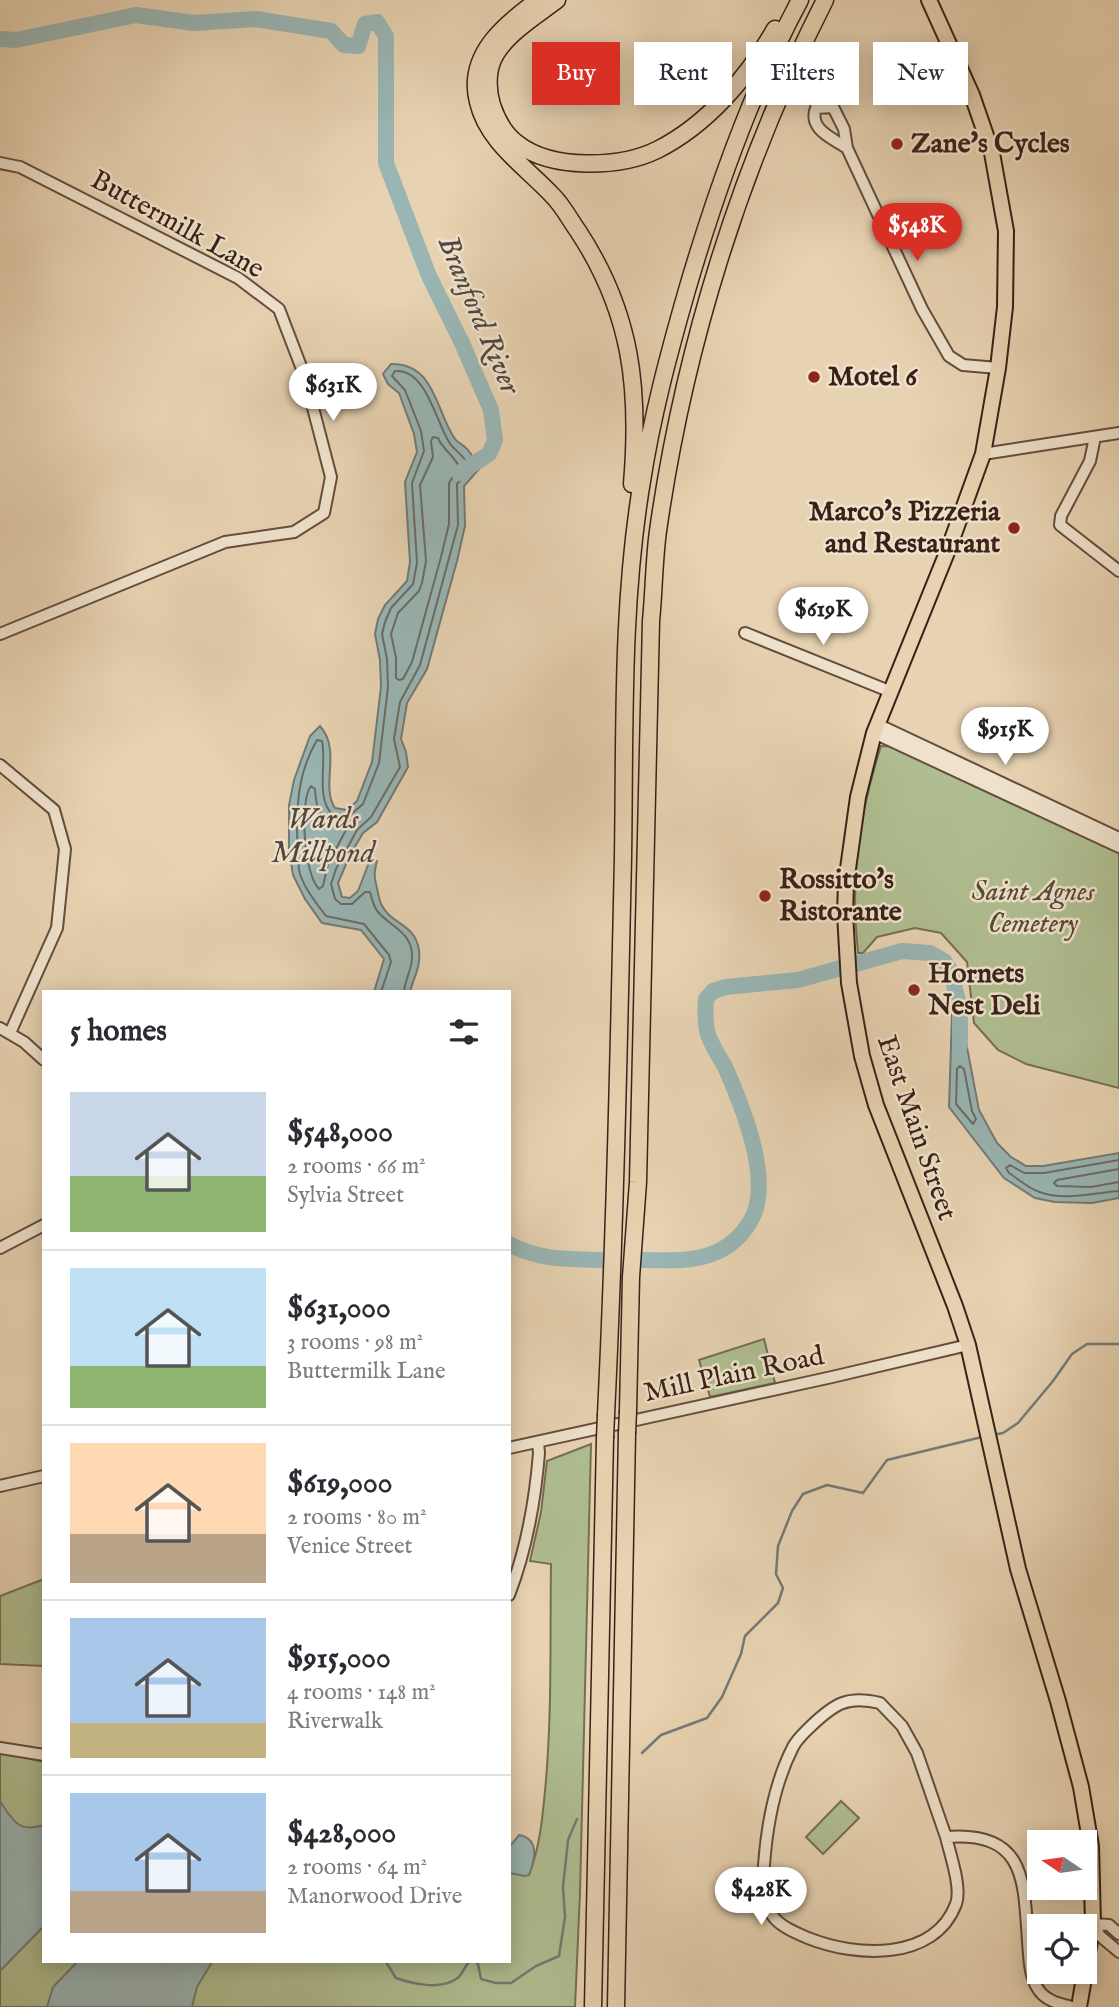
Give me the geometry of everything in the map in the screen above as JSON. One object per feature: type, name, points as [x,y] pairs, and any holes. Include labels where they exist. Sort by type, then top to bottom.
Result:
[{"type":"highway","points":[[538,0],[512,20],[490,43],[477,70],[477,101],[488,128],[556,199],[588,246],[610,289],[626,335],[635,386],[636,442],[628,538],[615,1217],[605,1438],[593,2007]]},
{"type":"highway","points":[[557,0],[513,33],[492,62],[488,92],[498,123],[518,145],[548,158],[588,165],[620,161],[656,150],[692,128],[724,98],[758,58],[793,0]]},
{"type":"highway","points":[[627,623],[642,481],[676,330],[725,173],[756,94],[800,0]]},
{"type":"highway","points":[[616,2007],[631,1276],[638,1182],[651,621],[658,533],[685,390],[706,302],[721,254],[770,121],[825,0]]},
{"type":"main road","name":"East Main Street","points":[[929,0],[972,95],[995,167],[1006,231],[1005,307],[998,368],[982,454],[950,545],[889,691],[858,797],[848,861],[845,914],[849,983],[862,1056],[876,1105],[968,1345],[1018,1569],[1081,1787],[1091,1846],[1093,1914]]},
{"type":"main road","name":"East Main Street","points":[[1079,2007],[1083,1984]]},
{"type":"street","points":[[847,148],[922,309],[949,356],[963,365],[998,368]]},
{"type":"street","name":"Buttermilk Lane","points":[[0,163],[20,167],[238,278],[279,309],[305,377],[331,477],[324,513],[294,532],[225,542],[0,634]]},
{"type":"street","points":[[982,454],[1119,433]]},
{"type":"street","points":[[1096,437],[1090,461],[1060,516],[1060,525],[1119,570]]},
{"type":"street","points":[[745,633],[889,691]]},
{"type":"street","points":[[876,728],[1119,838]]},
{"type":"street","points":[[876,728],[1119,847]]},
{"type":"street","points":[[0,765],[54,810],[65,849],[57,928],[5,1031],[42,1059]]},
{"type":"street","points":[[0,1248],[42,1226]]},
{"type":"street","name":"Mill Plain Road","points":[[511,1448],[968,1345]]},
{"type":"street","points":[[511,1589],[532,1521],[538,1442]]},
{"type":"street","points":[[0,1486],[42,1476]]},
{"type":"street","points":[[868,1700],[880,1703],[902,1726],[917,1753],[946,1837],[956,1876],[957,1902],[944,1927],[921,1941],[890,1952],[864,1952],[826,1945],[794,1932],[774,1917],[761,1892],[767,1827],[781,1774],[794,1743],[834,1706],[847,1701],[868,1700]]},
{"type":"street","points":[[0,1748],[42,1755]]},
{"type":"street","points":[[946,1837],[974,1835],[991,1840],[1003,1848],[1015,1862],[1021,1880],[1034,1981],[1042,1995],[1072,2007]]},
{"type":"street","points":[[1097,1924],[1109,1925],[1119,1934]]},
{"type":"street","points":[[1097,1931],[1119,1952]]},
{"type":"green space","name":"Saint Agnes Cemetery","points":[[881,746],[896,747],[1119,853],[1119,1088],[1026,1064],[998,1050],[974,1023],[967,962],[941,933],[915,928],[877,937],[863,953],[858,953],[855,899],[858,848],[867,798]]},
{"type":"green space","points":[[764,1339],[775,1383],[710,1397],[699,1360]]},
{"type":"green space","points":[[591,1444],[575,2007],[0,2007],[0,1751],[42,1762],[42,1963],[511,1963],[511,1873],[529,1875],[533,1863],[541,1828],[548,1753],[551,1564],[530,1561],[541,1512],[547,1461]]},
{"type":"green space","points":[[42,1580],[42,1666],[0,1664],[0,1596]]},
{"type":"green space","points":[[841,1801],[859,1818],[823,1854],[806,1837]]},
{"type":"water","name":"Wards Millpond","points":[[391,364],[406,366],[426,380],[455,439],[468,450],[480,468],[464,486],[465,526],[457,561],[427,669],[407,703],[401,739],[408,767],[377,822],[363,833],[338,883],[342,897],[350,898],[358,891],[370,860],[377,861],[375,878],[381,904],[417,941],[418,967],[411,990],[375,990],[384,959],[361,930],[322,923],[305,899],[293,875],[289,850],[289,805],[294,780],[310,736],[320,726],[330,746],[329,789],[335,808],[347,810],[357,801],[372,762],[381,687],[375,634],[385,605],[407,581],[410,562],[405,482],[417,452],[414,434],[399,393],[388,384],[383,374]]},
{"type":"water","points":[[952,1015],[964,1032],[979,1110],[997,1143],[1011,1157],[1026,1166],[1043,1166],[1119,1153],[1119,1198],[1092,1203],[1055,1202],[1035,1198],[1004,1178],[949,1107]]},
{"type":"water","points":[[0,1801],[17,1824],[28,1827],[42,1825],[42,1928],[0,1971]]},
{"type":"water","points":[[519,1835],[526,1837],[533,1845],[533,1863],[529,1875],[511,1873],[511,1845]]},
{"type":"water","points":[[76,1963],[211,1963],[197,1987],[192,2007],[47,2007],[53,1987]]},
{"type":"waterway","name":"Branford River","points":[[0,39],[16,40],[136,15],[194,23],[256,19],[331,31],[344,45],[358,46],[365,24],[377,22],[386,36],[386,163],[429,276],[491,410],[495,440],[489,454],[459,473]]},
{"type":"waterway","name":"Branford River","points":[[642,1260],[688,1259],[716,1252],[740,1235],[757,1206],[757,1167],[747,1124],[726,1069],[707,1031],[706,999],[713,991],[726,987],[798,980],[902,951],[930,953],[944,961],[950,970],[960,1008],[960,1045]]},
{"type":"waterway","name":"Branford River","points":[[511,1245],[544,1256],[604,1260]]},
{"type":"waterway","points":[[992,1435],[1003,1433],[1018,1423],[1072,1354],[1087,1344],[1119,1344]]},
{"type":"waterway","points":[[642,1753],[661,1735],[707,1718],[722,1697],[741,1654],[745,1636],[778,1603],[783,1588],[776,1574],[778,1546],[792,1511],[803,1494],[827,1485],[863,1493],[887,1460],[982,1437]]},
{"type":"waterway","points":[[476,1963],[481,1979],[511,1983],[536,1966],[559,1956],[565,1917],[563,1887],[568,1840],[577,1819]]},
{"type":"waterway","points":[[387,1963],[396,1978],[434,1985],[458,1978],[468,1963]]},
{"type":"place","name":"Zane's Cycles","points":[[897,144]]},
{"type":"place","name":"Motel 6","points":[[814,377]]},
{"type":"place","name":"Marco's Pizzeria and Restaurant","points":[[1014,528]]},
{"type":"place","name":"Rossitto's Ristorante","points":[[765,896]]},
{"type":"place","name":"Hornets Nest Deli","points":[[914,990]]}]
